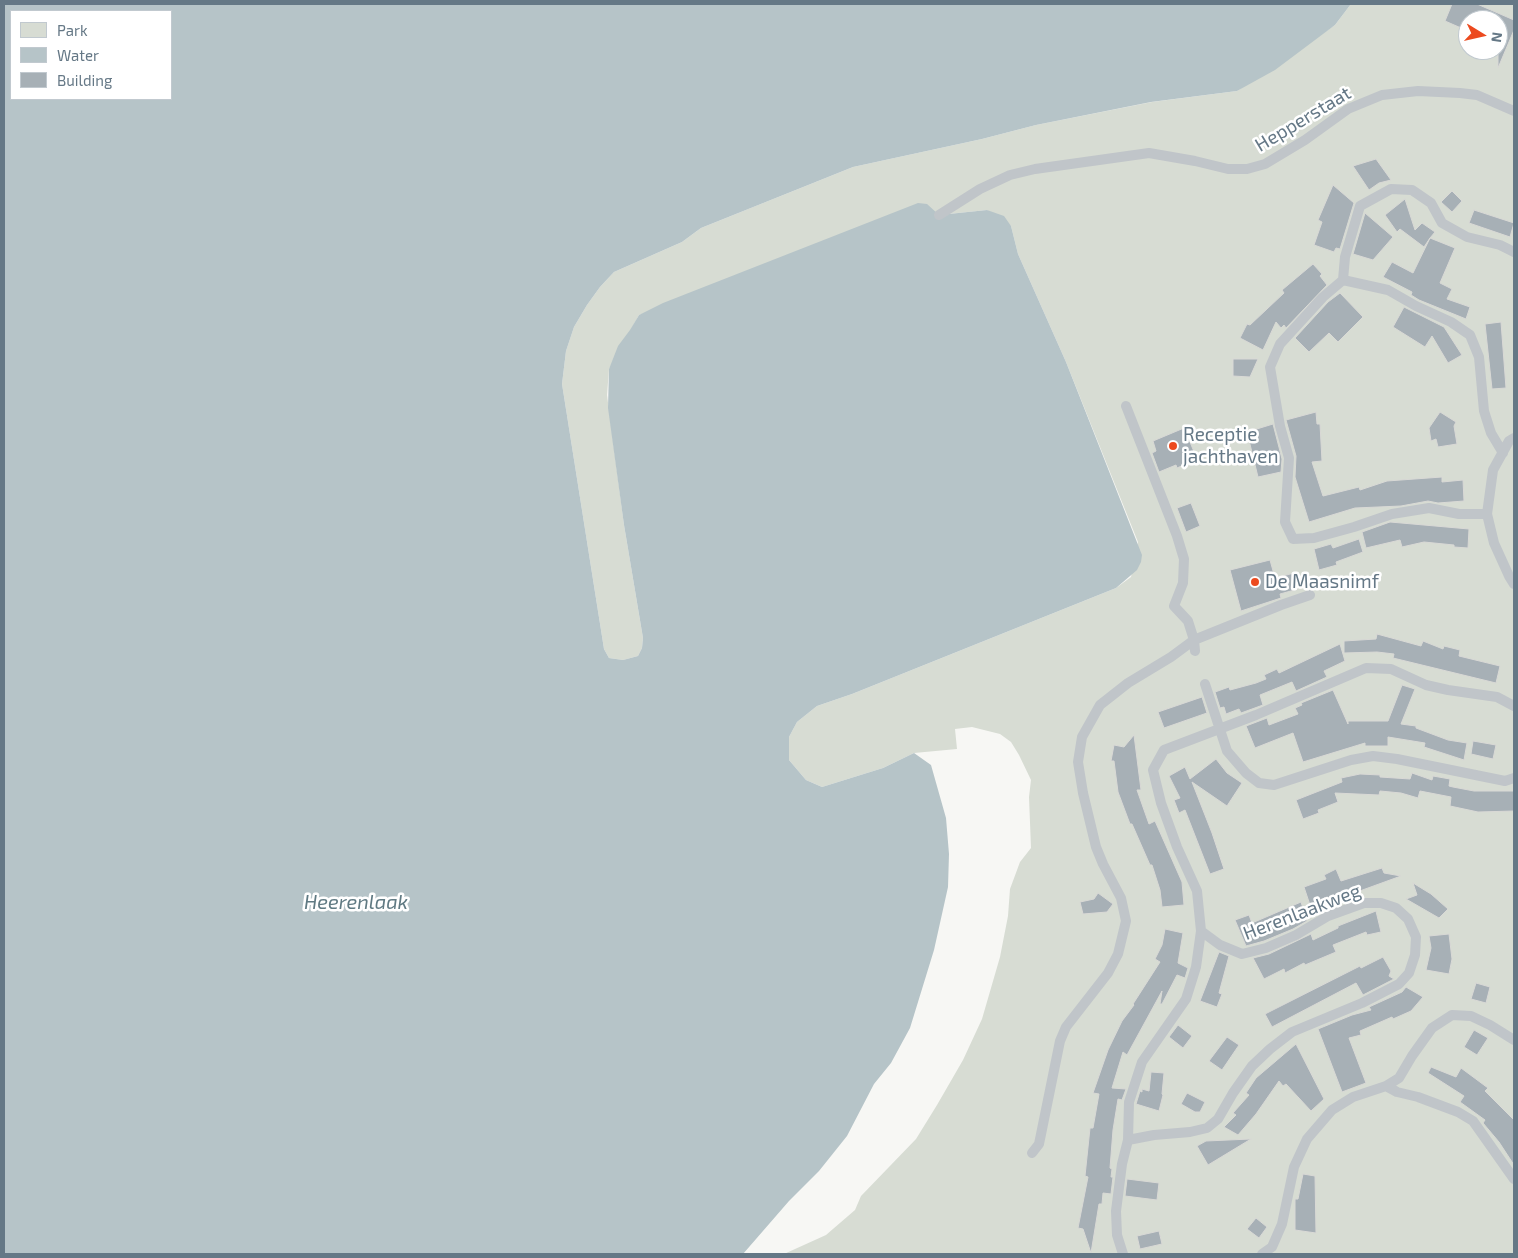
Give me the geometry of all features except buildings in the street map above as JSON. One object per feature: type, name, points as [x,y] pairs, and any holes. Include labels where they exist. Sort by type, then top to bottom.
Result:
[{"type":"lane","name":"Hepperstaat","points":[[939,215],[980,189],[1010,175],[1034,169],[1149,154],[1195,161],[1228,169],[1247,170],[1266,164],[1348,110],[1382,95],[1418,91],[1460,93],[1477,95],[1514,110]]},
{"type":"lane","points":[[1487,514],[1459,514],[1429,508],[1392,514],[1314,538],[1293,539],[1285,522],[1289,458],[1280,426],[1270,367],[1280,344],[1323,297],[1343,280],[1345,257],[1360,206],[1392,190],[1412,190],[1431,203],[1442,223],[1467,237],[1500,245],[1514,252]]},
{"type":"lane","points":[[1343,280],[1388,290],[1416,306],[1451,322],[1470,335],[1479,357],[1484,411],[1491,433],[1503,453]]},
{"type":"lane","points":[[1126,406],[1177,536],[1184,559],[1183,583],[1174,606],[1188,621],[1194,646]]},
{"type":"lane","points":[[1513,578],[1494,542],[1487,514],[1493,470],[1508,441],[1514,438]]},
{"type":"lane","points":[[1032,1153],[1038,1144],[1063,1034],[1066,1027],[1108,973],[1118,954],[1126,921],[1121,898],[1096,847],[1083,793],[1078,762],[1082,737],[1100,705],[1128,683],[1171,657],[1281,605],[1310,595]]},
{"type":"lane","points":[[1124,1254],[1117,1235],[1116,1210],[1122,1164],[1128,1140],[1129,1102],[1142,1062],[1186,999],[1196,967],[1201,931],[1198,891],[1174,838],[1161,803],[1153,770],[1164,750],[1256,715],[1366,668],[1391,669],[1426,684],[1448,690],[1497,697],[1514,706]]},
{"type":"lane","points":[[1205,684],[1227,751],[1246,773],[1259,782],[1274,784],[1351,760],[1373,756],[1397,759],[1505,781],[1514,778]]},
{"type":"lane","name":"Herenlaakweg","points":[[1128,1140],[1154,1135],[1190,1132],[1206,1128],[1218,1119],[1252,1066],[1270,1049],[1292,1032],[1362,1003],[1400,984],[1409,973],[1415,955],[1416,937],[1408,919],[1396,908],[1381,903],[1364,903],[1355,906],[1328,916],[1281,942],[1242,954],[1220,946],[1201,931]]},
{"type":"lane","points":[[1262,1254],[1272,1247],[1282,1224],[1294,1167],[1307,1138],[1332,1110],[1354,1097],[1386,1086],[1399,1078],[1432,1028],[1452,1015],[1471,1016],[1514,1040]]},
{"type":"lane","points":[[1386,1086],[1397,1092],[1418,1097],[1458,1112],[1473,1121],[1514,1179]]},
{"type":"green space","points":[[1351,4],[1514,4],[1514,1254],[784,1254],[826,1235],[855,1210],[861,1196],[916,1139],[937,1105],[963,1060],[982,1019],[1000,957],[1008,916],[1010,889],[1020,862],[1031,848],[1029,797],[1031,780],[1011,742],[1000,734],[972,727],[955,729],[957,749],[914,753],[883,768],[822,787],[806,780],[789,760],[789,737],[797,722],[817,706],[852,694],[1116,588],[1131,577],[1138,542],[1066,362],[1018,254],[1011,226],[987,210],[939,215],[639,315],[609,369],[607,395],[624,525],[643,638],[642,648],[638,656],[623,660],[609,658],[604,649],[562,384],[566,351],[574,327],[600,287],[614,272],[682,242],[701,228],[853,167],[982,139],[1036,125],[1152,102],[1237,91],[1335,25]]},
{"type":"water","name":"Heerenlaak","points":[[4,4],[1351,4],[1335,25],[1275,70],[1237,91],[1151,102],[1036,125],[982,139],[853,167],[701,228],[682,242],[614,272],[600,287],[574,327],[566,351],[562,384],[604,649],[609,658],[623,660],[638,656],[642,648],[643,638],[624,525],[608,408],[609,369],[618,346],[639,315],[663,303],[918,203],[927,204],[939,215],[987,210],[1004,216],[1011,226],[1018,254],[1066,362],[1142,555],[1137,570],[1116,588],[852,694],[817,706],[797,722],[789,737],[789,760],[806,780],[822,787],[883,768],[914,753],[931,765],[946,818],[949,854],[948,887],[934,950],[910,1028],[891,1063],[874,1084],[847,1136],[819,1171],[789,1201],[743,1254],[4,1254]]},
{"type":"place","name":"Receptie jachthaven","points":[[1173,446]]},
{"type":"place","name":"De Maasnimf","points":[[1255,582]]}]
